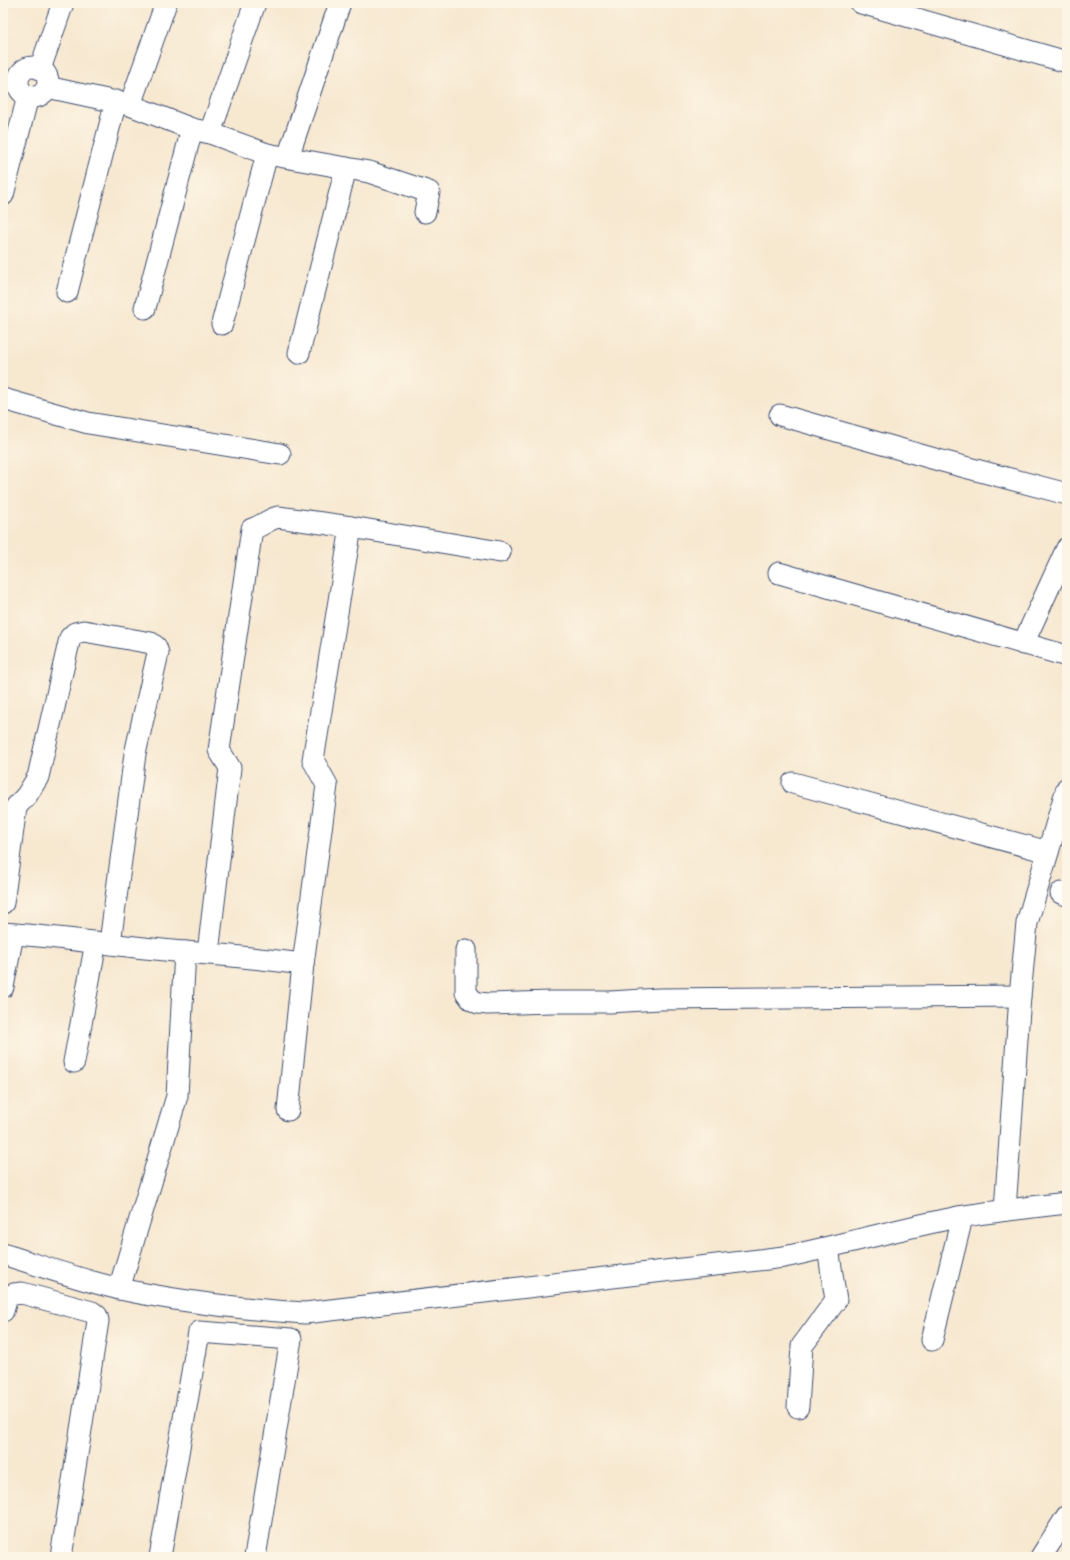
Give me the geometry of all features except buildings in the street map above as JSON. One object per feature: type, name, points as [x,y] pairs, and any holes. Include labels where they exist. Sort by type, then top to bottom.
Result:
[{"type":"street","points":[[16,86],[37,96],[45,91],[43,78],[63,3]]},
{"type":"street","points":[[67,292],[123,103],[166,3]]},
{"type":"street","points":[[145,308],[201,131],[255,3]]},
{"type":"street","points":[[288,157],[340,3]]},
{"type":"street","points":[[862,3],[1067,62]]},
{"type":"street","points":[[3,195],[16,86],[21,72],[30,67],[43,78],[123,103],[267,154],[369,172],[429,192],[425,212]]},
{"type":"street","points":[[222,324],[267,154]]},
{"type":"street","points":[[299,353],[346,168]]},
{"type":"street","points":[[3,399],[88,423],[280,454]]},
{"type":"street","points":[[780,415],[942,461],[1067,494]]},
{"type":"street","points":[[208,953],[230,768],[219,750],[252,529],[260,526],[272,518],[278,517],[351,527],[500,552]]},
{"type":"street","points":[[288,1110],[303,964],[327,785],[313,760],[351,527]]},
{"type":"street","points":[[1023,644],[1067,548]]},
{"type":"street","points":[[779,573],[1067,656]]},
{"type":"street","points":[[3,903],[16,807],[27,795],[38,777],[70,638],[75,633],[84,631],[151,644],[156,647],[158,653],[135,754],[103,942],[74,1062]]},
{"type":"street","points":[[793,783],[1048,852]]},
{"type":"street","points":[[1005,1210],[1020,996],[1027,923],[1067,788]]},
{"type":"street","points":[[3,799],[27,795]]},
{"type":"street","points":[[3,988],[8,934],[103,942],[303,964]]},
{"type":"street","points":[[466,950],[466,992],[471,999],[478,1003],[488,1004],[610,1002],[659,999],[1020,996]]},
{"type":"street","points":[[119,1289],[177,1096],[185,952]]},
{"type":"street","points":[[3,1254],[119,1289],[196,1303],[247,1309],[305,1313],[784,1257],[958,1217],[1067,1203]]},
{"type":"street","points":[[932,1340],[960,1226],[958,1217]]},
{"type":"street","points":[[798,1407],[802,1346],[836,1300],[828,1248]]},
{"type":"street","points":[[46,1300],[53,1270]]},
{"type":"street","points":[[3,1311],[7,1297],[22,1293],[92,1312],[97,1316],[98,1321],[61,1557]]},
{"type":"street","points":[[244,1335],[247,1309]]},
{"type":"street","points":[[160,1557],[199,1332],[291,1339],[255,1557]]},
{"type":"street","points":[[1041,1557],[1067,1516]]}]
